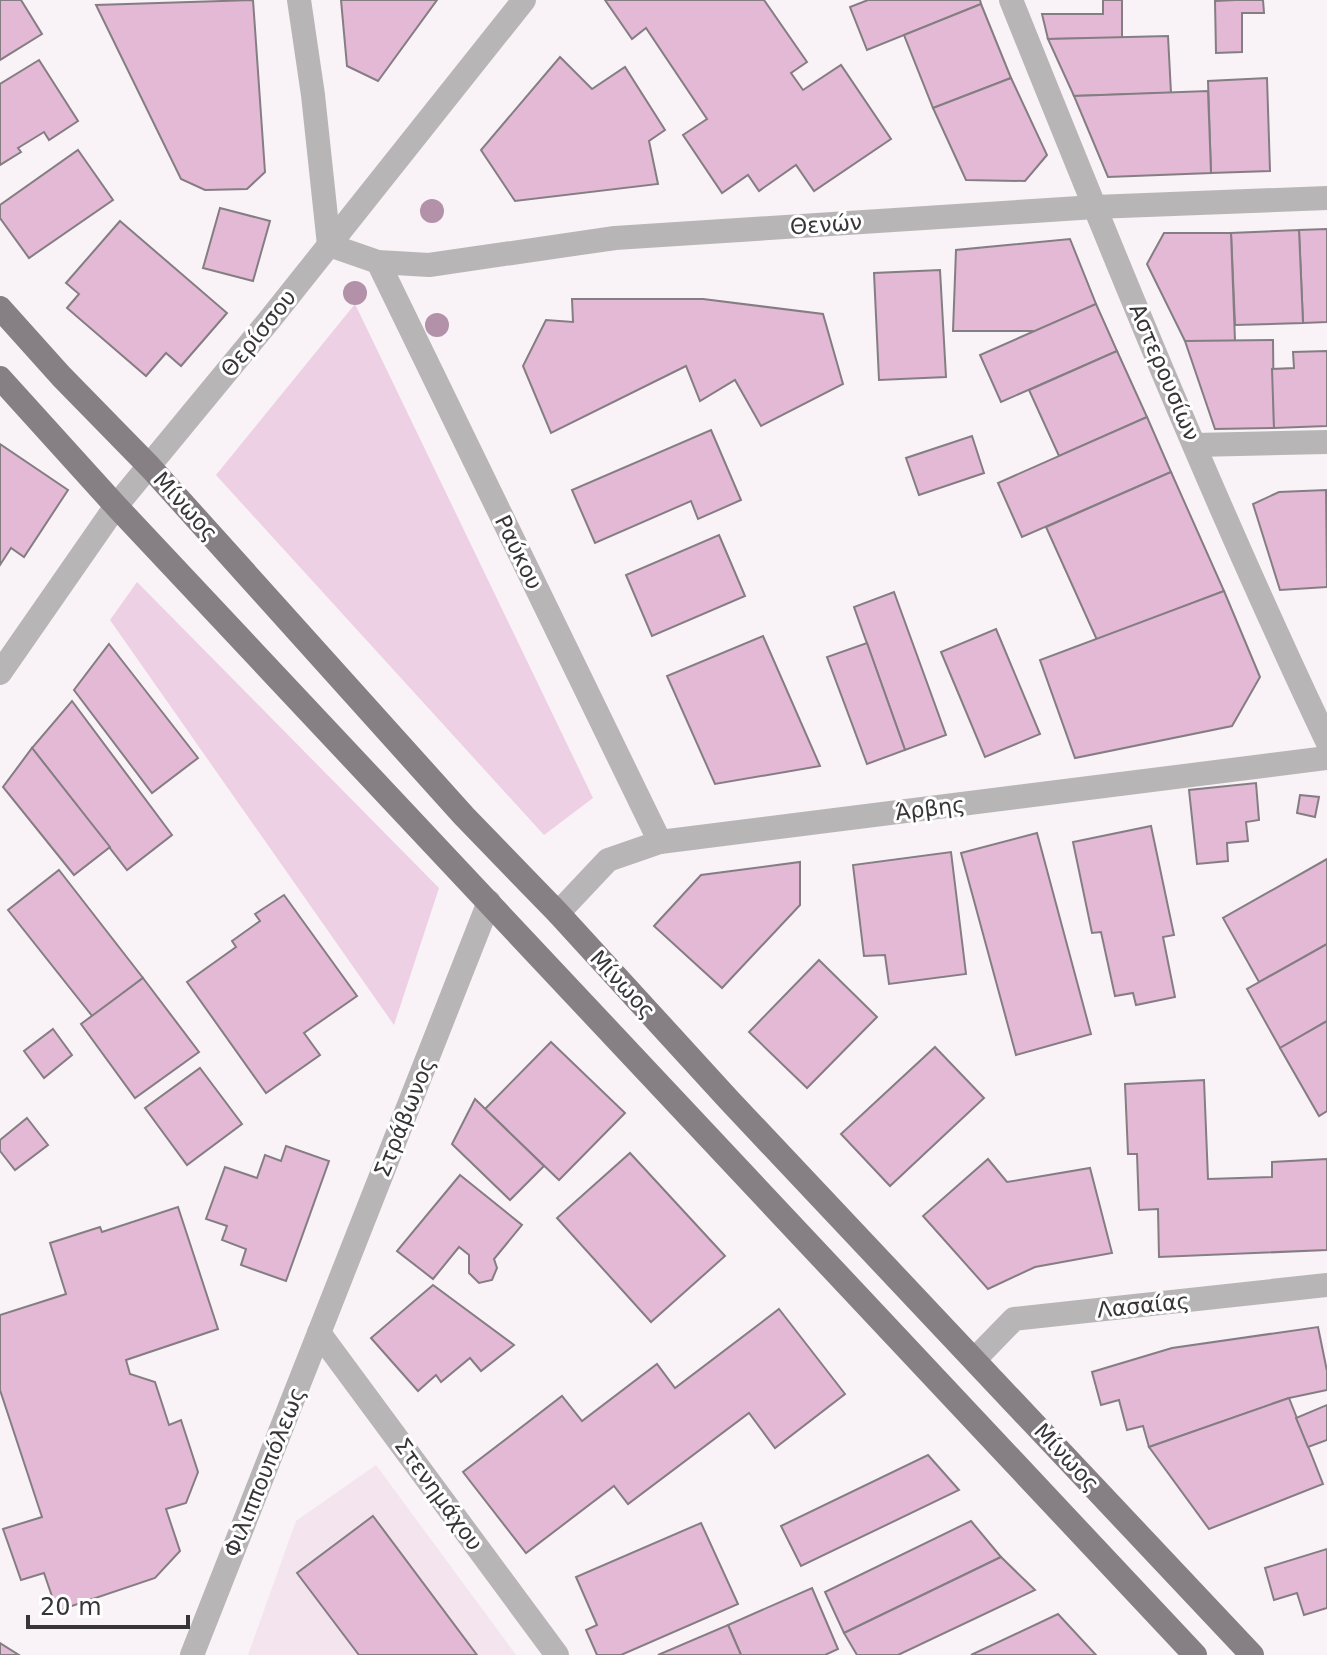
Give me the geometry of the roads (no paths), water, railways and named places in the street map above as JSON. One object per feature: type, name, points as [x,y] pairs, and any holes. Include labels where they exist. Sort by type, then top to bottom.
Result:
[{"type":"main road","name":"Μίνωος","points":[[0,308],[150,467],[453,804],[1252,1655]]},
{"type":"main road","name":"Μίνωος","points":[[0,378],[116,506],[1195,1655]]},
{"type":"street","points":[[299,0],[315,109],[329,245]]},
{"type":"street","name":"Θερίσσου","points":[[0,673],[116,506],[524,0]]},
{"type":"street","name":"Αστερουσίων","points":[[1011,0],[1265,611],[1327,741]]},
{"type":"street","name":"Θενών","points":[[329,245],[378,262],[429,265],[615,238],[1095,207],[1327,198]]},
{"type":"street","name":"Ραύκου","points":[[378,262],[660,842]]},
{"type":"street","points":[[1195,445],[1327,442]]},
{"type":"street","name":"Άρβης","points":[[558,913],[608,860],[660,842],[1327,758]]},
{"type":"street","name":"Στράβωνος","points":[[319,1333],[489,902]]},
{"type":"street","name":"Λασαίας","points":[[975,1359],[1014,1319],[1327,1285]]},
{"type":"street","name":"Φιλιππουπόλεως","points":[[192,1655],[319,1333]]},
{"type":"street","name":"Στενημάχου","points":[[319,1333],[557,1655]]}]
